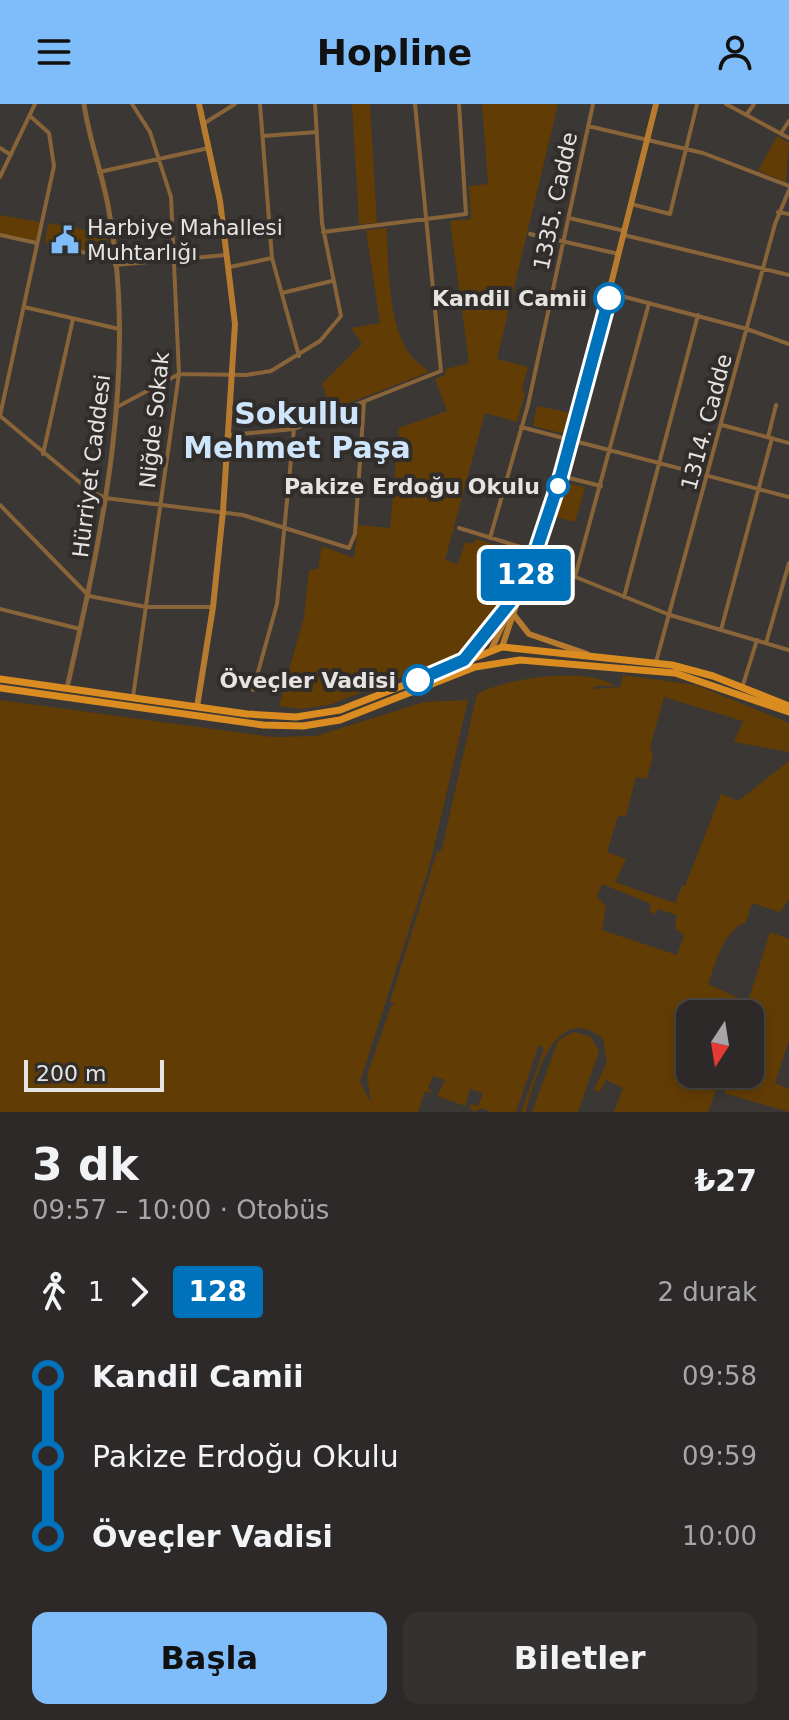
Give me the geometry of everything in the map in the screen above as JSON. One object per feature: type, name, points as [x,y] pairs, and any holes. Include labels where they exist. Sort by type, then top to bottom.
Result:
[{"type":"main road","points":[[196,711],[213,607],[223,511],[235,324],[228,254],[199,104]]},
{"type":"main road","points":[[503,661],[502,647],[572,440],[656,104]]},
{"type":"main road","points":[[492,662],[492,648],[533,560]]},
{"type":"main road","points":[[464,660],[517,594]]},
{"type":"main road","points":[[514,615],[529,634],[595,656]]},
{"type":"main road","points":[[0,688],[196,711],[274,717],[317,715],[372,699],[492,648],[502,647],[656,662],[693,670],[742,688],[771,703]]},
{"type":"main road","points":[[0,679],[133,698],[280,726],[321,724],[369,710],[492,662],[503,661],[675,673],[789,710]]},
{"type":"street","points":[[0,177],[35,104]]},
{"type":"street","name":"Hürriyet Caddesi","points":[[67,688],[89,596],[117,407],[119,329],[109,212],[84,104]]},
{"type":"street","name":"Niğde Sokak","points":[[132,104],[150,132],[171,197],[179,374],[133,698]]},
{"type":"street","points":[[203,124],[235,104]]},
{"type":"street","points":[[260,104],[272,258],[299,356]]},
{"type":"street","points":[[117,407],[179,374],[232,375],[271,371],[320,341],[340,320],[323,232],[315,104]]},
{"type":"street","points":[[228,435],[294,429],[441,371],[415,104]]},
{"type":"street","points":[[323,232],[466,214],[459,104]]},
{"type":"street","name":"1335. Cadde","points":[[490,538],[521,427],[593,104]]},
{"type":"street","points":[[631,204],[670,214],[697,104]]},
{"type":"street","points":[[726,104],[789,138]]},
{"type":"street","points":[[747,114],[754,104]]},
{"type":"street","points":[[30,116],[49,133],[54,152],[0,416],[43,454],[105,498],[223,511],[284,525],[349,548],[355,534],[364,402]]},
{"type":"street","points":[[781,133],[789,121]]},
{"type":"street","points":[[588,126],[686,149],[789,188]]},
{"type":"street","points":[[262,136],[317,132]]},
{"type":"street","points":[[0,148],[11,155]]},
{"type":"street","points":[[99,172],[209,148]]},
{"type":"street","name":"1314. Cadde","points":[[656,662],[778,212],[789,188]]},
{"type":"street","points":[[778,212],[789,214]]},
{"type":"street","points":[[569,218],[789,275]]},
{"type":"street","points":[[530,234],[619,254]]},
{"type":"street","points":[[0,235],[37,243]]},
{"type":"street","points":[[61,248],[114,262],[228,254]]},
{"type":"street","points":[[230,267],[272,258]]},
{"type":"street","points":[[282,293],[332,281]]},
{"type":"street","points":[[610,293],[698,315],[789,344]]},
{"type":"street","points":[[575,577],[649,303]]},
{"type":"street","points":[[24,307],[119,329]]},
{"type":"street","points":[[624,597],[698,315]]},
{"type":"street","points":[[43,454],[73,319]]},
{"type":"street","points":[[721,630],[759,489],[776,405]]},
{"type":"street","points":[[722,425],[789,443]]},
{"type":"street","points":[[521,427],[789,497]]},
{"type":"street","points":[[253,690],[275,612],[294,429]]},
{"type":"street","points":[[561,476],[601,486]]},
{"type":"street","points":[[0,505],[89,596],[146,607],[213,607]]},
{"type":"street","points":[[459,528],[536,552]]},
{"type":"street","points":[[533,560],[670,615],[789,650]]},
{"type":"street","points":[[766,643],[789,563]]},
{"type":"street","points":[[0,609],[80,629]]},
{"type":"street","points":[[742,688],[757,640]]},
{"type":"shaded area","points":[[352,104],[370,104],[377,223],[359,224]]},
{"type":"shaded area","name":"Öveçler Vadisi","points":[[482,104],[558,104],[497,359],[528,367],[522,389],[525,394],[517,422],[485,413],[445,560],[458,564],[465,542],[471,544],[477,539],[528,556],[463,654],[329,705],[301,709],[279,706],[304,617],[309,570],[318,569],[322,546],[354,558],[358,525],[390,528],[399,428],[447,411],[435,379],[445,375],[446,369],[469,363],[450,221],[471,219],[469,186],[488,184]]},
{"type":"shaded area","points":[[777,136],[789,143],[786,182],[758,171]]},
{"type":"shaded area","points":[[0,215],[40,222],[36,240],[0,234]]},
{"type":"shaded area","points":[[48,223],[107,234],[109,255],[45,243]]},
{"type":"shaded area","points":[[387,228],[390,290],[396,322],[409,353],[429,372],[323,413],[317,406],[327,398],[322,384],[362,344],[351,328],[380,323],[366,230]]},
{"type":"shaded area","points":[[537,406],[572,413],[565,434],[533,426]]},
{"type":"shaded area","points":[[567,483],[585,487],[575,522],[556,517]]},
{"type":"shaded area","points":[[623,675],[696,685],[789,723],[789,752],[734,742],[743,721],[664,697],[650,747],[653,755],[647,779],[636,777],[626,816],[618,816],[607,852],[626,859],[615,882],[675,903],[682,886],[685,886],[721,794],[738,801],[789,761],[789,899],[780,912],[752,903],[746,922],[731,932],[726,940],[708,984],[743,1000],[676,1000],[676,1088],[717,1088],[708,1112],[614,1112],[623,1088],[606,1080],[599,1092],[594,1090],[607,1062],[603,1039],[587,1029],[573,1029],[550,1048],[535,1081],[526,1112],[521,1112],[544,1049],[539,1044],[516,1112],[491,1112],[481,1108],[475,1112],[469,1108],[471,1104],[478,1106],[483,1093],[470,1089],[465,1106],[437,1096],[445,1080],[433,1076],[428,1088],[433,1093],[425,1091],[418,1112],[0,1112],[0,700],[272,737],[316,736],[424,702],[468,700],[430,864],[360,1082],[371,1103],[367,1075],[391,1006],[395,1004],[390,1002],[437,852],[442,849],[477,694],[507,683],[546,676],[585,677],[615,686],[595,686],[593,689],[620,687]],"holes":[[[602,884],[651,904],[649,911],[655,914],[658,909],[677,915],[675,928],[684,935],[677,955],[602,930],[606,906],[597,897]]]},
{"type":"shaded area","points":[[770,932],[789,939],[789,1040],[775,1083],[789,1089],[789,1112],[726,1094],[724,1088],[764,1088],[764,1000],[748,1000]]},
{"type":"shaded area","points":[[573,1032],[590,1036],[599,1051],[578,1112],[532,1112],[558,1041]]},
{"type":"bus line","name":"128","points":[[418,680],[464,660],[499,611],[517,594],[533,560],[561,476],[609,298]]},
{"type":"place","name":"Harbiye Mahallesi Muhtarlığı","points":[[65,240]]},
{"type":"place","name":"Kandil Camii","points":[[609,298]]},
{"type":"place","name":"Pakize Erdoğu Okulu","points":[[558,486]]},
{"type":"place","name":"Öveçler Vadisi","points":[[418,680]]},
{"type":"district","name":"Sokullu Mehmet Paşa","points":[[297,431]]}]
